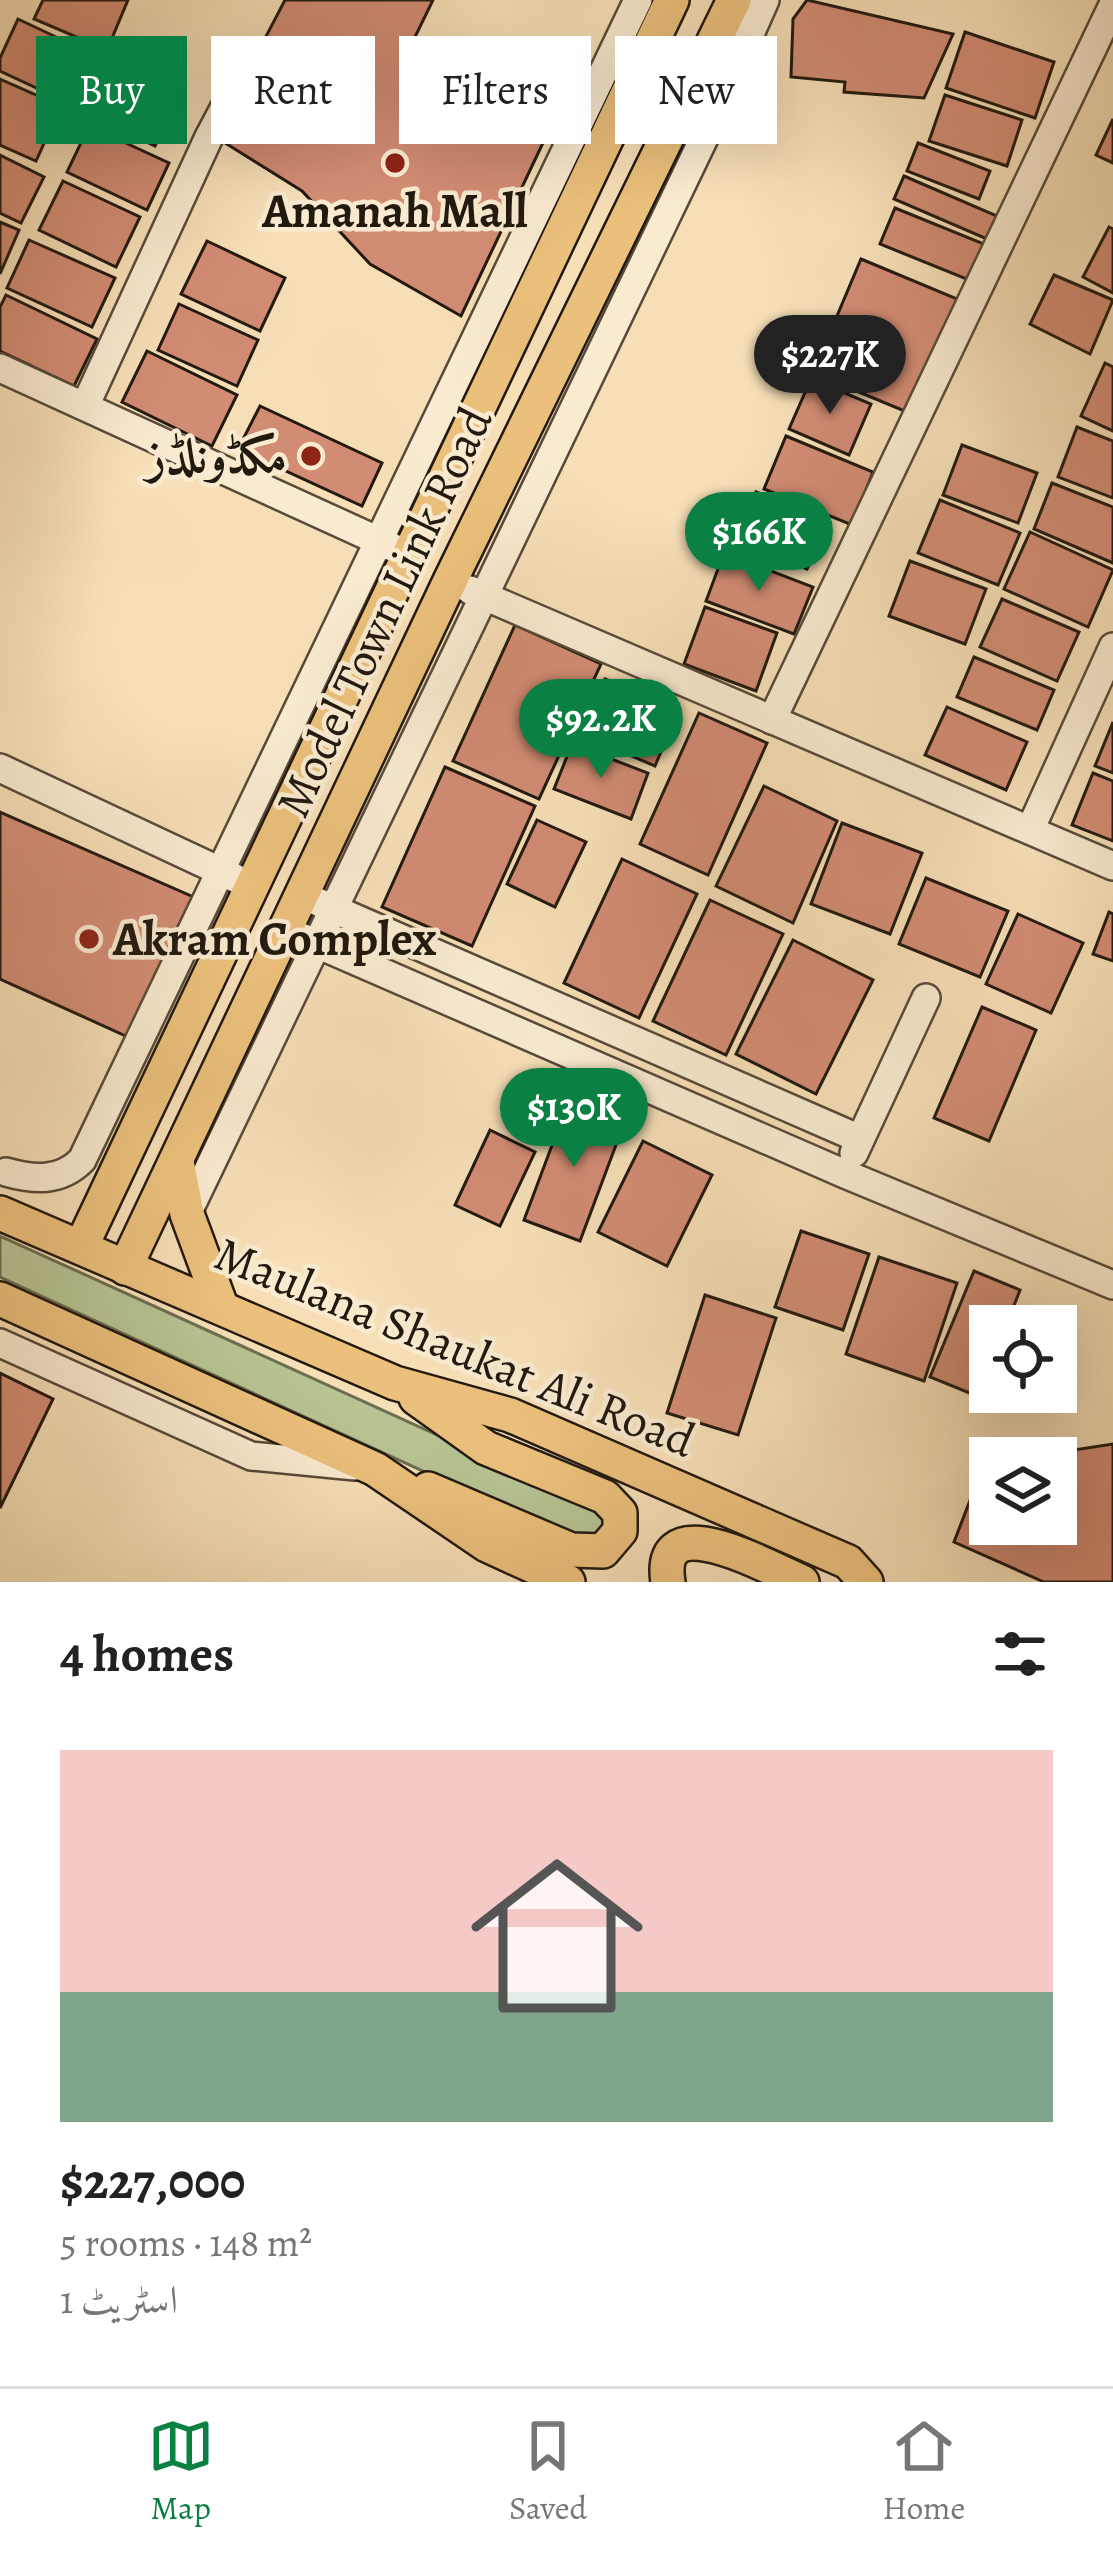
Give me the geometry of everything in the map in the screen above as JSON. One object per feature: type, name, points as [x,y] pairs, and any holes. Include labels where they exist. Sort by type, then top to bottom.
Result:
[{"type":"main road","name":"Model Town Link Road","points":[[82,1247],[131,1142],[237,879],[393,547],[673,0]]},
{"type":"main road","name":"Model Town Link Road","points":[[125,1268],[177,1161],[302,937],[303,895],[450,581],[734,0]]},
{"type":"main road","points":[[177,1161],[187,1214],[221,1306]]},
{"type":"main road","name":"Maulana Shaukat Ali Road","points":[[0,1213],[395,1383],[510,1415],[848,1562],[866,1582]]},
{"type":"main road","points":[[0,1299],[375,1468],[571,1550],[603,1551],[620,1531],[620,1513],[605,1497],[486,1448],[395,1383]]},
{"type":"main road","points":[[375,1468],[487,1546],[568,1582]]},
{"type":"main road","points":[[668,1582],[671,1555],[698,1541],[802,1582]]},
{"type":"street","points":[[0,368],[393,547],[638,0]]},
{"type":"street","points":[[187,1214],[302,937],[334,909],[765,0]]},
{"type":"street","points":[[772,720],[1113,5]]},
{"type":"street","points":[[85,406],[211,133]]},
{"type":"street","points":[[450,581],[1113,866]]},
{"type":"street","points":[[1030,830],[1113,647]]},
{"type":"street","points":[[0,768],[237,879],[136,1043],[82,1160],[72,1171],[51,1178],[2,1176]]},
{"type":"street","points":[[303,895],[860,1139]]},
{"type":"street","points":[[302,937],[845,1174],[1113,1285]]},
{"type":"street","points":[[845,1174],[926,998]]},
{"type":"street","points":[[98,1128],[131,1142]]},
{"type":"street","points":[[0,1343],[251,1456],[375,1468]]},
{"type":"green space","points":[[0,1236],[591,1505],[606,1519],[601,1533],[592,1537],[547,1528],[0,1277]]},
{"type":"building","points":[[43,0],[128,0],[113,36],[74,36],[34,19]]},
{"type":"building","points":[[285,0],[433,0],[415,36],[399,36],[399,144],[542,144],[461,316],[370,264],[302,191],[227,144],[375,144],[375,36],[266,36]]},
{"type":"building","points":[[807,0],[953,34],[924,98],[844,92],[845,82],[791,77],[793,19]]},
{"type":"building","points":[[18,19],[54,36],[36,36],[36,88],[0,71],[0,58]]},
{"type":"building","points":[[965,32],[1054,62],[1035,118],[946,88]]},
{"type":"building","points":[[0,79],[36,95],[36,144],[44,144],[36,161],[0,145]]},
{"type":"building","points":[[945,95],[1022,120],[1007,166],[929,141]]},
{"type":"building","points":[[1113,119],[1113,163],[1096,155]]},
{"type":"building","points":[[918,143],[990,171],[979,199],[907,171]]},
{"type":"building","points":[[80,144],[128,144],[169,163],[147,210],[67,172]]},
{"type":"building","points":[[0,155],[44,177],[21,223],[0,213]]},
{"type":"building","points":[[904,176],[997,216],[987,239],[894,199]]},
{"type":"building","points":[[63,181],[140,217],[116,267],[39,230]]},
{"type":"building","points":[[895,208],[984,244],[969,280],[880,244]]},
{"type":"building","points":[[0,222],[19,230],[0,274]]},
{"type":"building","points":[[1109,227],[1113,229],[1113,293],[1083,277]]},
{"type":"building","points":[[29,240],[115,278],[92,327],[7,288]]},
{"type":"building","points":[[207,241],[285,278],[260,331],[181,294]]},
{"type":"building","points":[[861,259],[962,301],[914,415],[813,373]]},
{"type":"building","points":[[1054,275],[1113,300],[1090,354],[1030,324]]},
{"type":"building","points":[[6,295],[97,339],[74,386],[0,351],[0,307]]},
{"type":"building","points":[[179,304],[258,340],[237,386],[158,350]]},
{"type":"building","points":[[147,351],[237,395],[212,446],[122,402]]},
{"type":"building","points":[[1105,363],[1113,367],[1113,431],[1081,416]]},
{"type":"building","points":[[811,379],[871,404],[849,455],[789,429]]},
{"type":"building","name":"مکڈونلڈز","points":[[260,406],[382,463],[362,506],[238,449]]},
{"type":"building","points":[[1077,427],[1113,441],[1113,498],[1058,477]]},
{"type":"building","points":[[786,436],[873,472],[852,525],[764,489]]},
{"type":"building","points":[[962,445],[1037,473],[1018,523],[943,495]]},
{"type":"building","points":[[1052,483],[1113,507],[1113,563],[1034,529]]},
{"type":"building","points":[[756,492],[830,522],[807,569],[735,542]]},
{"type":"building","points":[[940,500],[1020,533],[998,585],[918,553]]},
{"type":"building","points":[[1030,532],[1113,570],[1088,627],[1004,589]]},
{"type":"building","points":[[724,553],[813,587],[794,634],[706,601]]},
{"type":"building","points":[[910,561],[986,589],[965,644],[889,616]]},
{"type":"building","points":[[1002,599],[1079,632],[1057,681],[980,647]]},
{"type":"building","points":[[705,607],[777,633],[756,691],[684,664]]},
{"type":"building","points":[[515,625],[601,664],[539,799],[453,761]]},
{"type":"building","points":[[974,657],[1054,690],[1037,730],[957,697]]},
{"type":"building","points":[[605,679],[675,707],[663,736],[594,707]]},
{"type":"building","points":[[947,707],[1027,742],[1006,790],[925,755]]},
{"type":"building","points":[[588,709],[665,742],[655,766],[578,733]]},
{"type":"building","points":[[699,713],[767,743],[708,875],[640,844]]},
{"type":"building","points":[[1113,722],[1113,773],[1095,766]]},
{"type":"building","points":[[572,744],[648,773],[631,819],[554,789]]},
{"type":"building","points":[[445,767],[535,806],[472,946],[382,907]]},
{"type":"building","points":[[1093,773],[1113,781],[1113,841],[1072,825]]},
{"type":"building","points":[[764,786],[837,821],[793,923],[716,886]]},
{"type":"building","name":"Akram Complex","points":[[0,812],[198,899],[128,1037],[0,979]]},
{"type":"building","points":[[537,820],[586,842],[555,907],[507,884]]},
{"type":"building","points":[[842,823],[922,853],[890,934],[811,904]]},
{"type":"building","points":[[622,859],[697,894],[639,1018],[564,983]]},
{"type":"building","points":[[926,878],[1008,911],[980,977],[899,944]]},
{"type":"building","points":[[710,900],[783,934],[726,1055],[653,1021]]},
{"type":"building","points":[[1109,912],[1113,914],[1113,961],[1093,954]]},
{"type":"building","points":[[1018,914],[1083,943],[1051,1013],[986,984]]},
{"type":"building","points":[[793,940],[873,980],[816,1094],[736,1054]]},
{"type":"building","points":[[982,1007],[1036,1030],[989,1141],[934,1118]]},
{"type":"building","points":[[569,1100],[625,1121],[580,1241],[524,1220]]},
{"type":"building","points":[[490,1130],[535,1152],[500,1226],[455,1205]]},
{"type":"building","points":[[643,1141],[712,1175],[667,1266],[598,1232]]},
{"type":"building","points":[[801,1231],[869,1254],[843,1330],[775,1307]]},
{"type":"building","points":[[879,1257],[957,1283],[924,1381],[846,1354]]},
{"type":"building","points":[[974,1271],[1020,1290],[1014,1305],[969,1305],[969,1393],[930,1377]]},
{"type":"building","points":[[705,1295],[776,1318],[738,1435],[667,1413]]},
{"type":"building","points":[[0,1373],[53,1399],[0,1508]]},
{"type":"building","points":[[1113,1444],[1113,1582],[1044,1582],[954,1542],[969,1503],[969,1545],[1077,1545],[1077,1450]]},
{"type":"place","name":"Amanah Mall","points":[[395,163]]},
{"type":"place","name":"مکڈونلڈز","points":[[311,456]]},
{"type":"place","name":"Akram Complex","points":[[89,939]]}]
